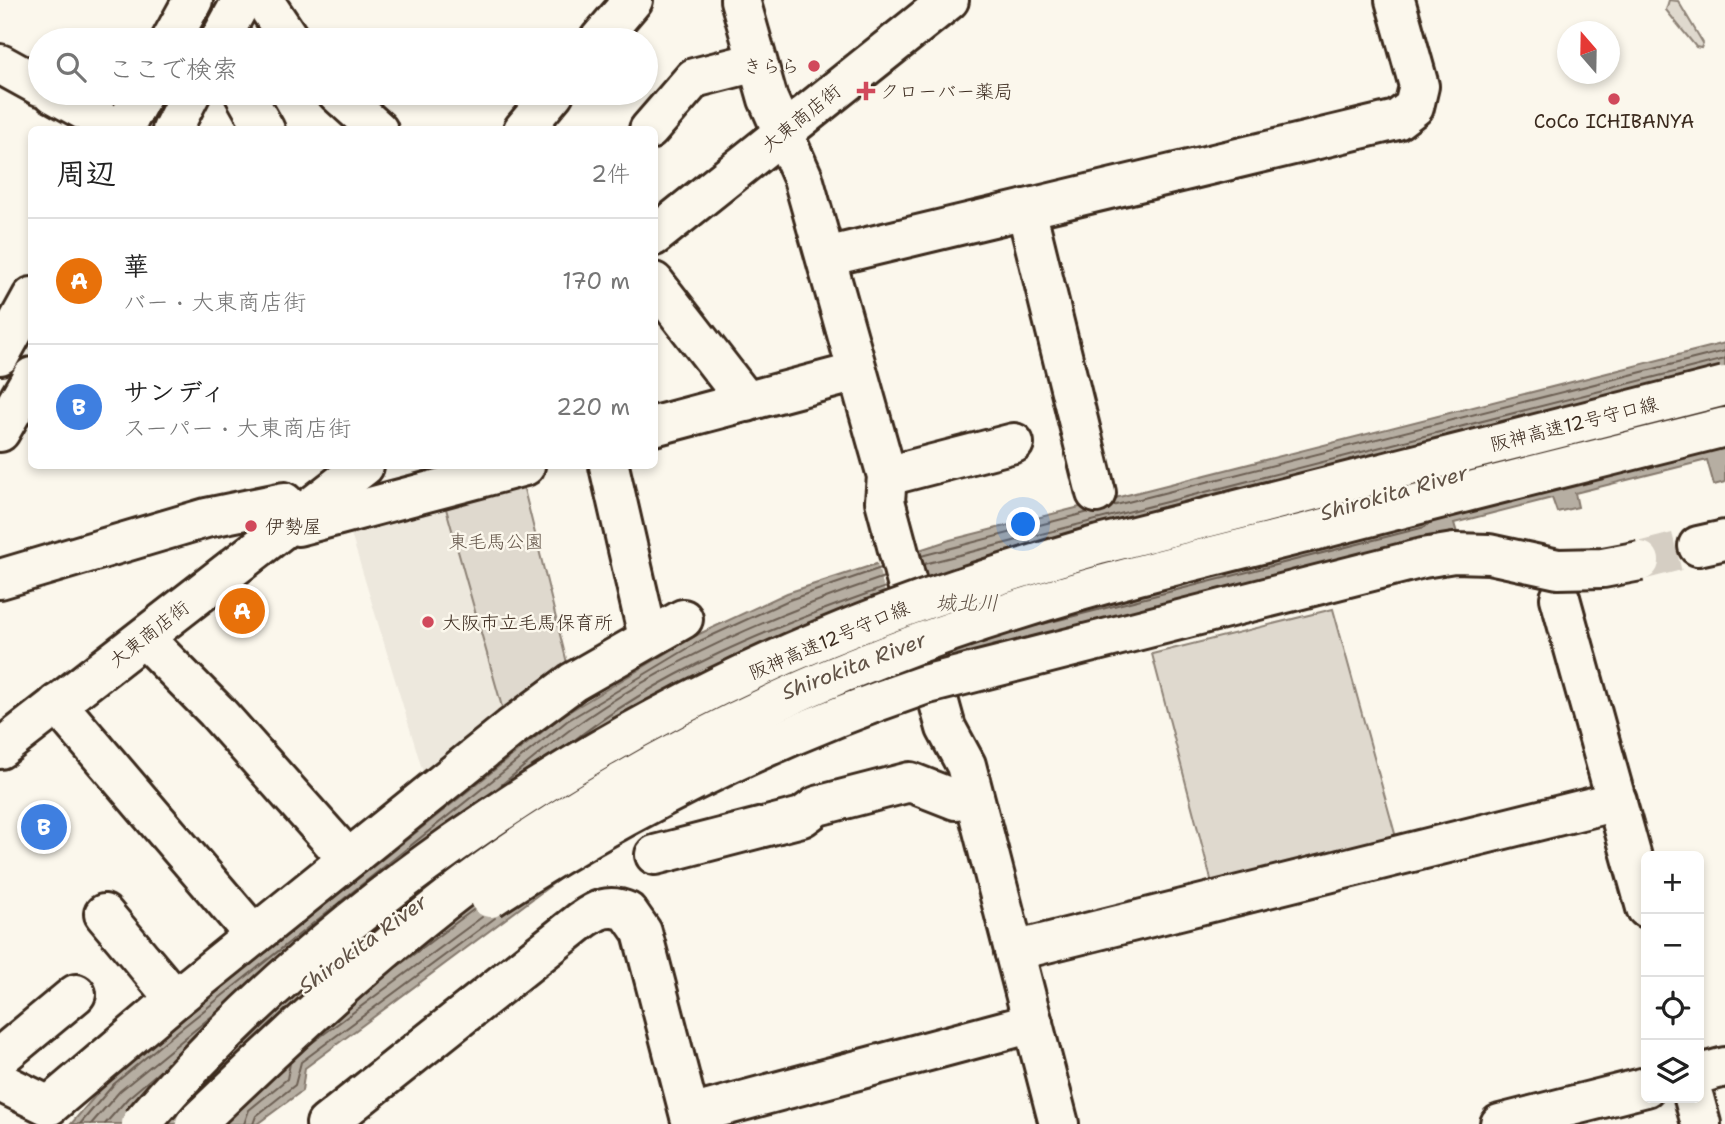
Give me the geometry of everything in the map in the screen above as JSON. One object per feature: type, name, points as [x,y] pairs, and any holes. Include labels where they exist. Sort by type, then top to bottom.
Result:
[{"type":"main road","points":[[178,28],[193,0]]},
{"type":"main road","points":[[609,28],[633,0]]},
{"type":"main road","points":[[740,0],[775,120],[803,178],[826,257],[887,476],[884,492],[890,520],[941,710],[946,728],[966,765],[1059,1124]]},
{"type":"main road","name":"大東商店街","points":[[659,224],[783,132],[949,0]]},
{"type":"main road","points":[[826,257],[1398,120],[1414,107],[1419,86],[1395,0]]},
{"type":"main road","points":[[245,28],[267,17]]},
{"type":"main road","points":[[652,126],[694,78],[756,62]]},
{"type":"main road","points":[[0,64],[28,79]]},
{"type":"main road","points":[[75,105],[114,126]]},
{"type":"main road","points":[[123,126],[136,105]]},
{"type":"main road","points":[[174,126],[185,105]]},
{"type":"main road","points":[[251,105],[263,126]]},
{"type":"main road","points":[[351,105],[374,126]]},
{"type":"main road","points":[[526,126],[544,105]]},
{"type":"main road","points":[[1026,209],[1096,493]]},
{"type":"main road","points":[[658,287],[747,402]]},
{"type":"main road","points":[[0,355],[18,304]]},
{"type":"main road","points":[[658,425],[857,372]]},
{"type":"main road","points":[[0,432],[28,384]]},
{"type":"main road","name":"阪神高速12号守口線","points":[[141,1124],[289,976],[437,856],[595,753],[763,665],[911,606],[1003,573],[1098,545],[1725,386]]},
{"type":"main road","name":"阪神高速12号守口線","points":[[195,1124],[318,1009],[460,888],[537,835],[615,787],[725,727],[840,674],[1016,610],[1108,583],[1725,427]]},
{"type":"main road","points":[[887,476],[1014,443]]},
{"type":"main road","name":"大東商店街","points":[[0,749],[360,469]]},
{"type":"main road","points":[[0,579],[206,518],[284,502],[291,524],[513,469]]},
{"type":"main road","points":[[610,469],[648,638]]},
{"type":"main road","points":[[318,1009],[533,870],[631,814],[796,733],[912,689],[1433,556],[1454,553],[1489,554],[1558,569],[1603,568],[1640,561]]},
{"type":"main road","points":[[1560,598],[1641,890]]},
{"type":"main road","points":[[0,1082],[23,1111],[49,1106],[175,999],[447,778],[573,682],[683,619]]},
{"type":"main road","points":[[144,638],[216,711],[348,859]]},
{"type":"main road","points":[[57,704],[254,935]]},
{"type":"main road","points":[[655,855],[802,817],[817,806],[911,782],[956,800],[973,795]]},
{"type":"main road","points":[[1014,951],[1617,801]]},
{"type":"main road","points":[[326,1124],[595,910],[607,908],[628,912],[642,932],[691,1119],[1033,1023]]},
{"type":"main road","points":[[104,914],[175,999]]},
{"type":"main road","points":[[0,1057],[76,993]]},
{"type":"main road","points":[[1704,1073],[1725,1067]]},
{"type":"main road","points":[[1500,1124],[1641,1088]]},
{"type":"main road","points":[[1695,1103],[1701,1124]]},
{"type":"shaded area","name":"大阪市立毛馬保育所","points":[[443,498],[506,721],[426,782],[348,524]]},
{"type":"green space","points":[[1669,0],[1678,1],[1703,43],[1701,48],[1696,47],[1666,10]]},
{"type":"green space","name":"東毛馬公園","points":[[521,477],[570,675],[506,721],[443,498]]},
{"type":"green space","points":[[1333,609],[1397,841],[1213,887],[1152,654]]},
{"type":"water","name":"城北川","points":[[1725,343],[1725,482],[1714,485],[1707,460],[1575,493],[1578,507],[1557,512],[1552,498],[1454,523],[1461,546],[734,749],[305,1068],[302,1091],[257,1124],[71,1124],[109,1080],[158,1038],[562,716],[697,635],[787,593],[950,540]]},
{"type":"pier","points":[[881,557],[916,688],[911,689],[876,559]]},
{"type":"tunnel","points":[[1640,561],[1698,546]]},
{"type":"place","name":"きらら","points":[[814,66]]},
{"type":"place","name":"クローバー薬局","points":[[866,91]]},
{"type":"place","name":"CoCo ICHIBANYA","points":[[1614,99]]},
{"type":"place","name":"伊勢屋","points":[[251,526]]},
{"type":"place","name":"華","points":[[242,611]]},
{"type":"place","name":"大阪市立毛馬保育所","points":[[428,622]]},
{"type":"place","name":"サンディ","points":[[44,827]]},
{"type":"water label","name":"Shirokita River","points":[[1394,493]]},
{"type":"water label","name":"Shirokita River","points":[[854,666]]},
{"type":"water label","name":"Shirokita River","points":[[363,944]]}]
